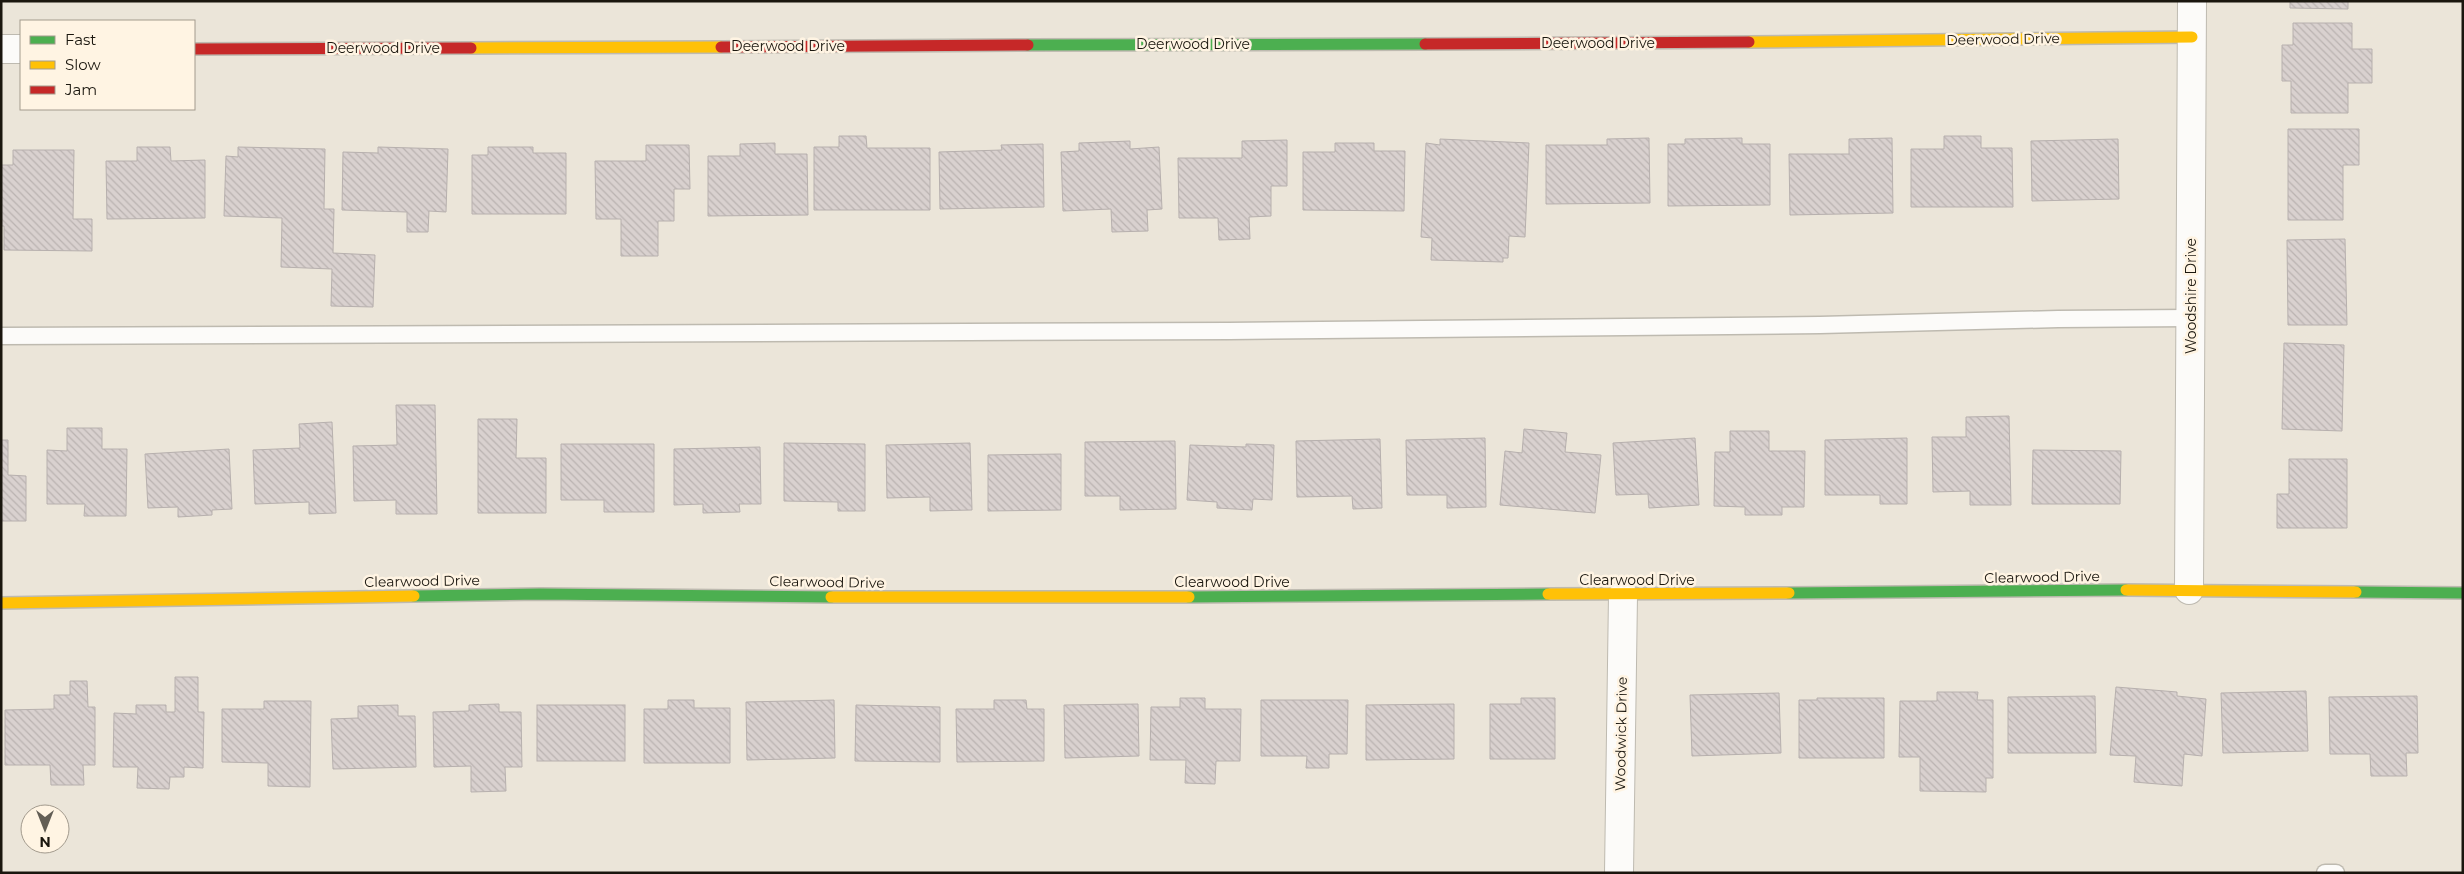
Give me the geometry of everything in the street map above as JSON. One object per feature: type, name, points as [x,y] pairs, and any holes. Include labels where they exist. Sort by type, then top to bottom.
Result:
[{"type":"street","name":"Woodshire Drive","points":[[2189,590],[2192,1]]},
{"type":"street","name":"Deerwood Drive","points":[[195,48],[1786,42],[2192,37]]},
{"type":"street","points":[[1,49],[20,49]]},
{"type":"street","name":"Clearwood Drive","points":[[1,603],[540,594],[968,598],[1623,596],[2189,590],[2463,593]]},
{"type":"street","name":"Woodwick Drive","points":[[1619,873],[1623,596]]},
{"type":"lane","points":[[1,336],[1219,331],[1820,325],[2190,318]]},
{"type":"lane","points":[[2324,873],[2336,873]]},
{"type":"building","points":[[2290,1],[2348,1],[2348,9],[2290,8]]},
{"type":"building","points":[[2293,23],[2352,23],[2352,49],[2372,49],[2372,83],[2348,83],[2348,113],[2291,113],[2291,81],[2282,81],[2282,45],[2293,45]]},
{"type":"building","points":[[2288,129],[2359,129],[2359,165],[2343,165],[2343,220],[2288,220]]},
{"type":"building","points":[[839,136],[866,136],[867,148],[930,148],[930,210],[814,210],[814,147],[839,147]]},
{"type":"building","points":[[1944,136],[1981,136],[1981,148],[2012,148],[2013,207],[1911,207],[1911,149],[1944,149]]},
{"type":"building","points":[[1649,138],[1650,203],[1546,204],[1546,145],[1607,145],[1607,139]]},
{"type":"building","points":[[1742,138],[1742,144],[1770,144],[1770,205],[1668,206],[1668,144],[1685,144],[1685,139]]},
{"type":"building","points":[[1892,138],[1893,213],[1790,215],[1789,154],[1849,154],[1849,139]]},
{"type":"building","points":[[1440,139],[1529,143],[1525,237],[1509,236],[1508,258],[1503,258],[1503,262],[1431,260],[1432,238],[1421,237],[1426,143],[1440,145]]},
{"type":"building","points":[[2118,139],[2119,199],[2032,201],[2031,141]]},
{"type":"building","points":[[1287,140],[1287,186],[1271,186],[1271,216],[1249,217],[1250,239],[1219,240],[1218,218],[1179,218],[1178,158],[1242,158],[1242,141]]},
{"type":"building","points":[[1130,141],[1130,149],[1159,147],[1162,209],[1147,210],[1148,231],[1112,232],[1111,209],[1063,211],[1061,152],[1079,151],[1079,143]]},
{"type":"building","points":[[775,143],[775,154],[807,154],[808,215],[708,216],[708,156],[740,156],[740,144]]},
{"type":"building","points":[[1335,143],[1374,143],[1374,151],[1405,151],[1404,211],[1303,210],[1303,152],[1335,152]]},
{"type":"building","points":[[1043,144],[1044,207],[940,209],[939,152],[1002,150],[1001,145]]},
{"type":"building","points":[[646,145],[689,145],[690,189],[674,189],[674,221],[658,221],[658,256],[621,256],[621,219],[596,219],[595,161],[646,161]]},
{"type":"building","points":[[137,147],[170,147],[171,161],[205,160],[205,218],[107,219],[106,161],[137,161]]},
{"type":"building","points":[[238,147],[325,149],[324,209],[334,209],[333,253],[375,255],[373,307],[331,306],[332,269],[281,267],[282,218],[224,216],[226,156],[238,157]]},
{"type":"building","points":[[378,147],[448,149],[446,212],[429,211],[428,232],[407,232],[407,212],[342,210],[343,152],[378,153]]},
{"type":"building","points":[[488,147],[533,147],[533,153],[566,153],[566,214],[472,214],[472,155],[488,155]]},
{"type":"building","points":[[13,150],[74,150],[73,219],[92,219],[92,251],[4,250],[4,226],[1,226],[1,165],[13,165]]},
{"type":"building","points":[[2345,239],[2347,325],[2288,325],[2287,240]]},
{"type":"building","points":[[2284,343],[2344,345],[2342,431],[2282,429]]},
{"type":"building","points":[[396,405],[435,405],[437,514],[396,514],[396,500],[354,501],[353,446],[397,445]]},
{"type":"building","points":[[2009,416],[2011,505],[1970,505],[1970,491],[1933,492],[1932,437],[1966,437],[1966,417]]},
{"type":"building","points":[[478,419],[517,419],[516,458],[546,458],[546,513],[478,513]]},
{"type":"building","points":[[332,422],[336,513],[309,514],[309,502],[255,504],[253,450],[300,448],[299,424]]},
{"type":"building","points":[[67,428],[102,428],[102,449],[127,449],[126,516],[84,516],[85,504],[47,504],[47,450],[67,451]]},
{"type":"building","points":[[1524,429],[1567,433],[1565,452],[1601,455],[1595,513],[1500,505],[1505,451],[1522,453]]},
{"type":"building","points":[[1730,431],[1769,431],[1769,451],[1805,451],[1804,507],[1782,507],[1782,515],[1745,515],[1745,507],[1714,506],[1715,452],[1730,452]]},
{"type":"building","points":[[1485,438],[1486,507],[1447,508],[1447,495],[1407,495],[1406,440]]},
{"type":"building","points":[[1695,438],[1699,505],[1649,508],[1648,494],[1616,495],[1613,443]]},
{"type":"building","points":[[1907,438],[1907,504],[1880,504],[1880,495],[1825,495],[1825,440]]},
{"type":"building","points":[[1380,439],[1382,508],[1353,509],[1352,496],[1297,497],[1296,441]]},
{"type":"building","points":[[1,440],[8,440],[8,475],[26,476],[26,521],[1,521]]},
{"type":"building","points":[[1175,441],[1176,509],[1120,510],[1120,496],[1085,496],[1085,442]]},
{"type":"building","points":[[784,443],[865,444],[865,511],[838,511],[838,502],[784,501]]},
{"type":"building","points":[[970,443],[972,510],[930,511],[930,497],[887,498],[886,445]]},
{"type":"building","points":[[561,444],[654,444],[654,512],[604,512],[604,500],[561,500]]},
{"type":"building","points":[[1246,444],[1274,445],[1272,500],[1253,499],[1252,510],[1217,508],[1217,502],[1187,500],[1190,445],[1246,447]]},
{"type":"building","points":[[760,447],[761,504],[739,504],[740,512],[703,513],[703,504],[674,505],[674,449]]},
{"type":"building","points":[[229,449],[232,509],[212,510],[212,515],[178,517],[178,507],[148,508],[145,454]]},
{"type":"building","points":[[2033,450],[2121,451],[2120,504],[2032,504]]},
{"type":"building","points":[[1061,454],[1061,510],[988,511],[988,455]]},
{"type":"building","points":[[2289,459],[2347,459],[2347,528],[2277,528],[2277,494],[2289,494]]},
{"type":"building","points":[[175,677],[198,677],[198,712],[204,712],[203,768],[184,767],[184,777],[170,777],[169,789],[137,788],[138,767],[113,767],[114,713],[136,714],[136,705],[166,705],[166,712],[175,712]]},
{"type":"building","points":[[70,681],[87,681],[88,707],[95,707],[95,765],[83,765],[84,785],[51,785],[50,765],[5,765],[5,710],[54,709],[54,695],[70,695]]},
{"type":"building","points":[[2116,687],[2177,692],[2177,696],[2206,699],[2202,756],[2184,754],[2182,786],[2134,782],[2136,756],[2110,755]]},
{"type":"building","points":[[2306,691],[2308,751],[2223,753],[2221,693]]},
{"type":"building","points":[[1937,692],[1978,692],[1977,700],[1993,700],[1993,778],[1986,778],[1986,792],[1920,791],[1920,757],[1899,757],[1900,701],[1937,701]]},
{"type":"building","points":[[1779,693],[1781,753],[1692,756],[1690,695]]},
{"type":"building","points":[[2095,696],[2096,753],[2008,753],[2008,697]]},
{"type":"building","points":[[2417,696],[2418,753],[2406,753],[2407,776],[2371,776],[2370,754],[2330,754],[2329,697]]},
{"type":"building","points":[[1180,698],[1205,698],[1205,709],[1241,709],[1240,761],[1216,761],[1215,784],[1185,783],[1186,760],[1150,760],[1151,707],[1180,707]]},
{"type":"building","points":[[1521,698],[1555,698],[1555,759],[1490,759],[1490,704],[1521,704]]},
{"type":"building","points":[[1817,698],[1884,698],[1884,758],[1799,758],[1799,700],[1817,700]]},
{"type":"building","points":[[668,700],[694,700],[694,708],[730,708],[730,763],[644,763],[644,709],[668,709]]},
{"type":"building","points":[[834,700],[835,758],[747,760],[746,702]]},
{"type":"building","points":[[994,700],[1026,700],[1027,709],[1044,709],[1044,761],[957,762],[956,709],[994,709]]},
{"type":"building","points":[[1261,700],[1348,700],[1347,754],[1329,754],[1329,768],[1306,768],[1307,756],[1261,756]]},
{"type":"building","points":[[264,701],[311,701],[310,787],[268,786],[268,763],[222,762],[222,709],[264,709]]},
{"type":"building","points":[[499,704],[499,712],[521,712],[522,767],[505,767],[506,791],[471,792],[471,766],[434,767],[433,712],[469,711],[469,705]]},
{"type":"building","points":[[1138,704],[1139,756],[1065,758],[1064,705]]},
{"type":"building","points":[[1454,704],[1454,759],[1366,760],[1366,705]]},
{"type":"building","points":[[398,705],[398,716],[415,716],[416,767],[333,769],[331,719],[358,718],[358,706]]},
{"type":"building","points":[[537,705],[625,705],[625,761],[537,761]]},
{"type":"building","points":[[856,705],[940,707],[940,762],[855,761]]},
{"type":"traffic: fast","points":[[1028,45],[1425,44]]},
{"type":"traffic: fast","points":[[1789,593],[2126,590]]},
{"type":"traffic: fast","points":[[2356,592],[2463,593]]},
{"type":"traffic: fast","points":[[414,596],[540,594],[831,597]]},
{"type":"traffic: fast","points":[[1189,597],[1548,594]]},
{"type":"traffic: slow","points":[[1749,42],[2192,37]]},
{"type":"traffic: slow","points":[[471,48],[721,47]]},
{"type":"traffic: slow","points":[[2126,590],[2356,592]]},
{"type":"traffic: slow","points":[[1548,594],[1789,593]]},
{"type":"traffic: slow","points":[[1,603],[414,596]]},
{"type":"traffic: slow","points":[[831,597],[1189,597]]},
{"type":"traffic: jam","points":[[1425,44],[1749,42]]},
{"type":"traffic: jam","points":[[721,47],[1028,45]]},
{"type":"traffic: jam","points":[[195,49],[471,48]]}]
